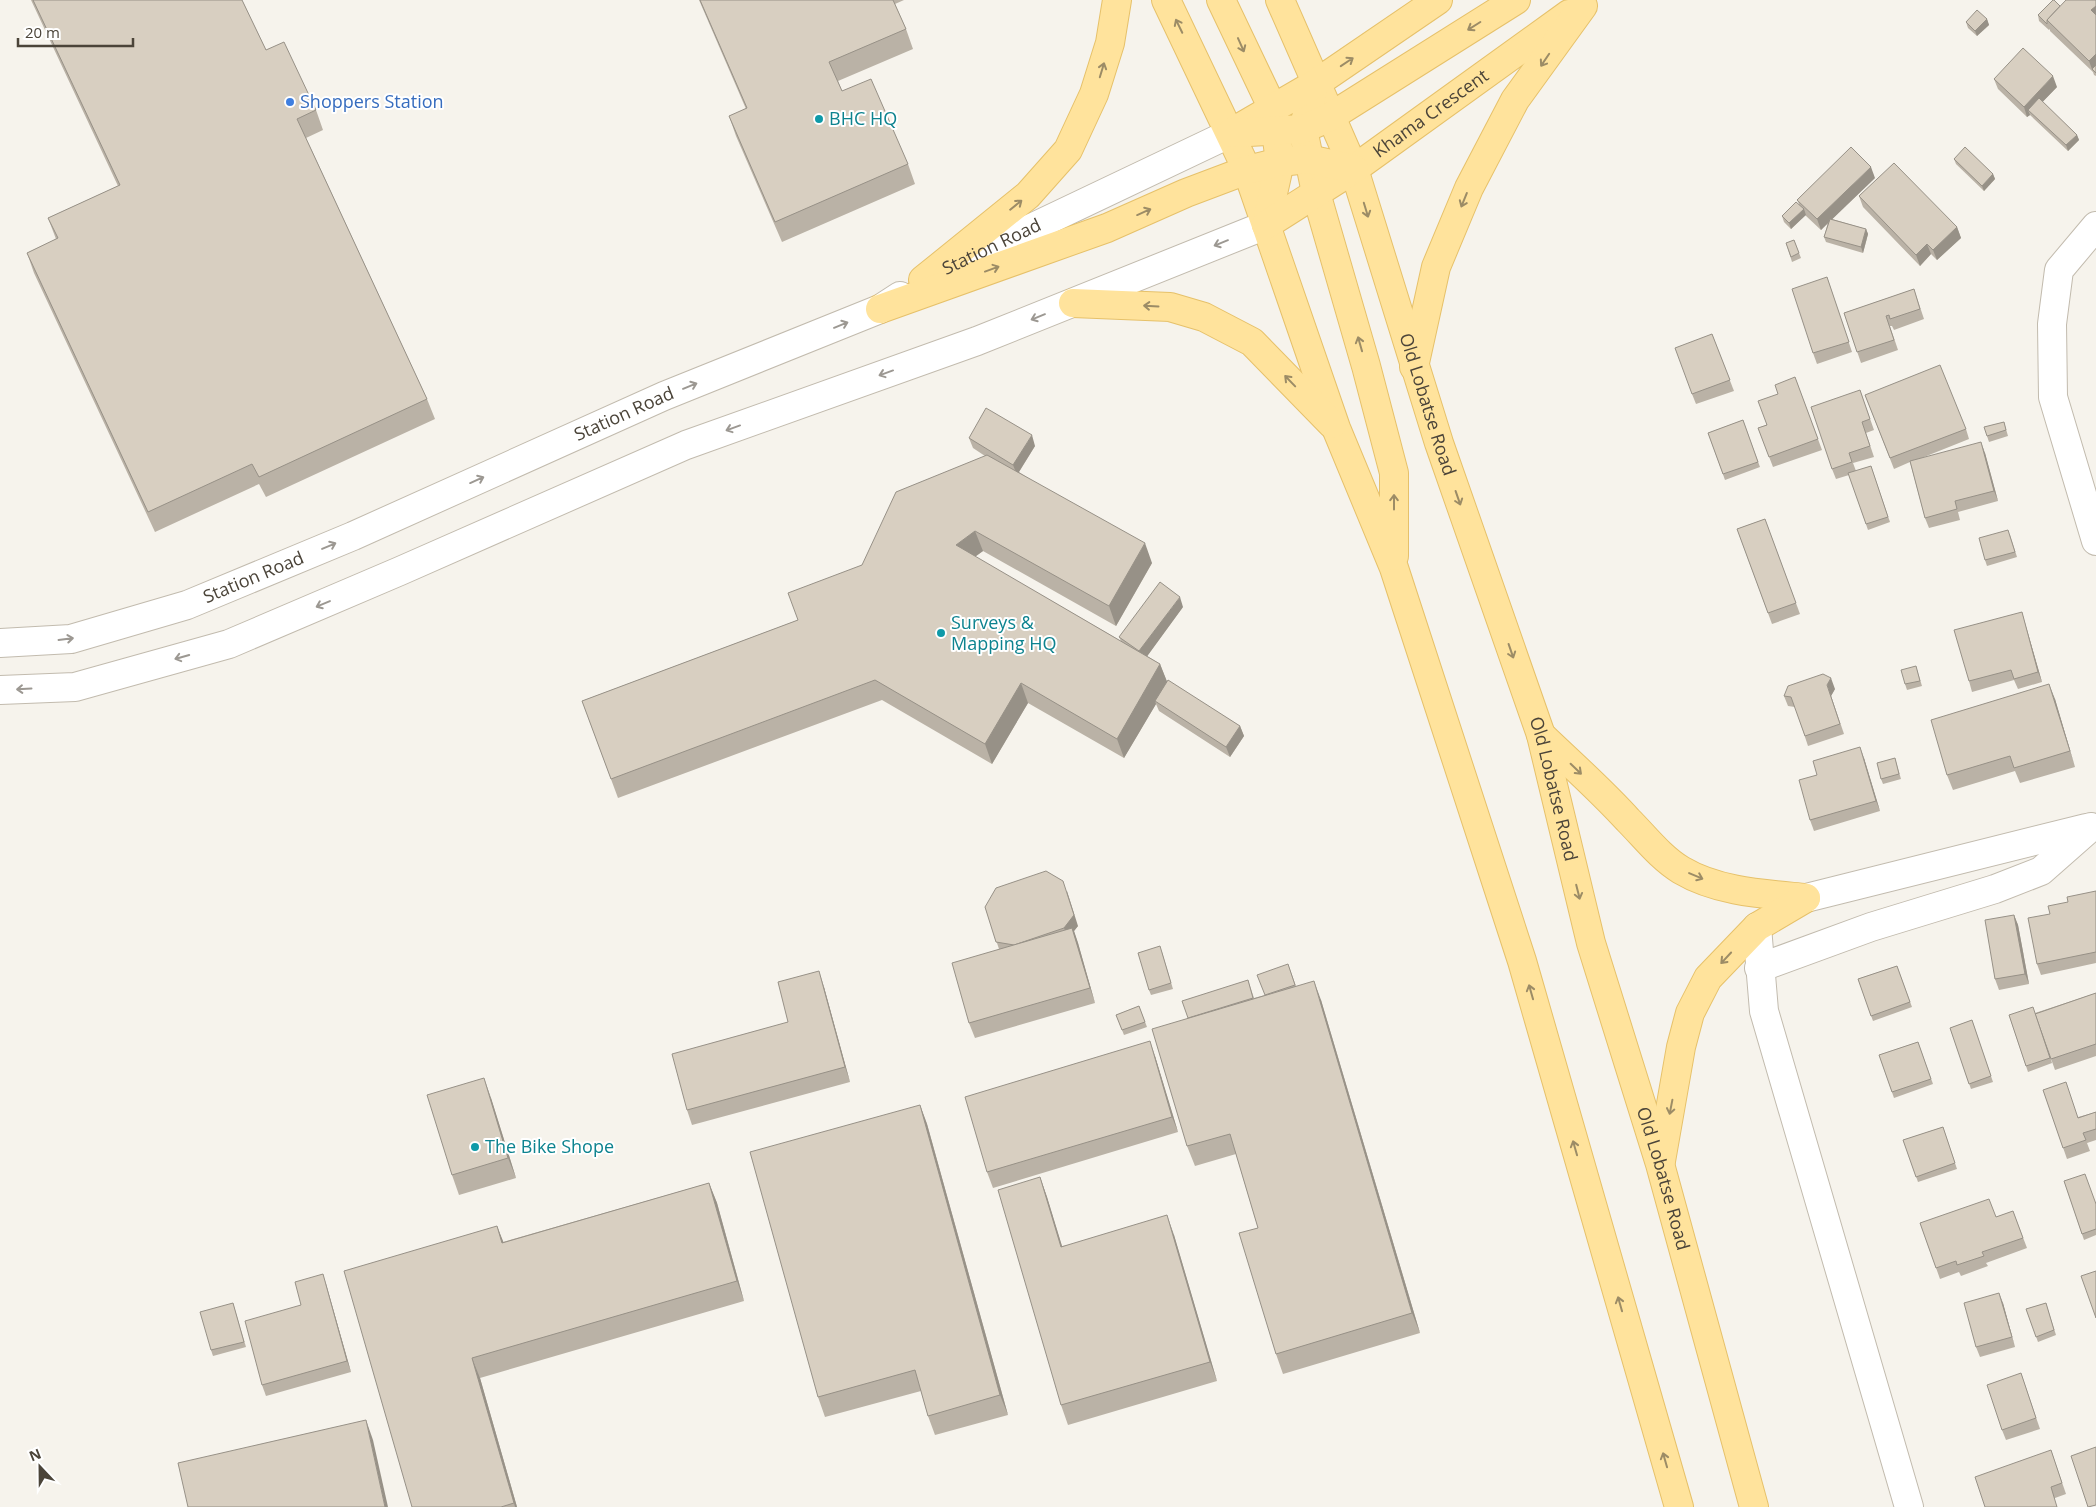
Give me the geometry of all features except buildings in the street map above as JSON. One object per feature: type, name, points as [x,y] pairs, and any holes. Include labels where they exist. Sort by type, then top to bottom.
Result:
[{"type":"main road","points":[[924,280],[1028,196],[1068,150],[1094,94],[1110,44],[1117,0]]},
{"type":"main road","points":[[1166,0],[1247,170],[1336,428],[1394,568],[1522,962],[1679,1507]]},
{"type":"main road","points":[[1221,0],[1284,123],[1308,159],[1394,473],[1394,568]]},
{"type":"main road","name":"Old Lobatse Road","points":[[1280,0],[1315,84],[1354,169],[1414,368],[1541,735],[1591,943],[1660,1164],[1754,1507]]},
{"type":"main road","points":[[1266,225],[1280,162],[1284,123],[1315,84],[1438,0]]},
{"type":"main road","points":[[1231,133],[1330,117],[1516,0]]},
{"type":"main road","points":[[1414,368],[1436,266],[1469,188],[1515,100],[1587,3]]},
{"type":"main road","name":"Khama Crescent","points":[[1266,225],[1354,169],[1561,19],[1587,3]]},
{"type":"main road","points":[[880,309],[1107,228],[1186,193],[1247,170],[1280,162],[1308,159],[1354,169]]},
{"type":"main road","points":[[1073,303],[1170,307],[1204,317],[1252,342],[1336,428]]},
{"type":"main road","points":[[1541,735],[1628,819],[1651,845],[1681,870],[1715,884],[1748,892],[1806,898]]},
{"type":"main road","points":[[1660,1164],[1681,1047],[1690,1013],[1708,978],[1757,927],[1806,898]]},
{"type":"street","name":"Station Road","points":[[0,644],[71,639],[187,606],[353,536],[664,396],[880,309],[924,280],[1231,133]]},
{"type":"street","points":[[0,690],[75,687],[229,644],[686,445],[977,341],[1266,225]]},
{"type":"street","points":[[2096,226],[2059,270],[2052,324],[2053,397],[2096,541]]},
{"type":"street","points":[[1806,898],[2094,826]]},
{"type":"street","points":[[1759,968],[1871,928],[1995,889],[2041,870],[2094,826]]},
{"type":"street","points":[[1757,927],[1764,1010],[1909,1507]]},
{"type":"place","name":"Shoppers Station","points":[[290,102]]},
{"type":"place","name":"BHC HQ","points":[[819,119]]},
{"type":"place","name":"Surveys & Mapping HQ","points":[[941,633]]},
{"type":"place","name":"The Bike Shope","points":[[475,1147]]}]
